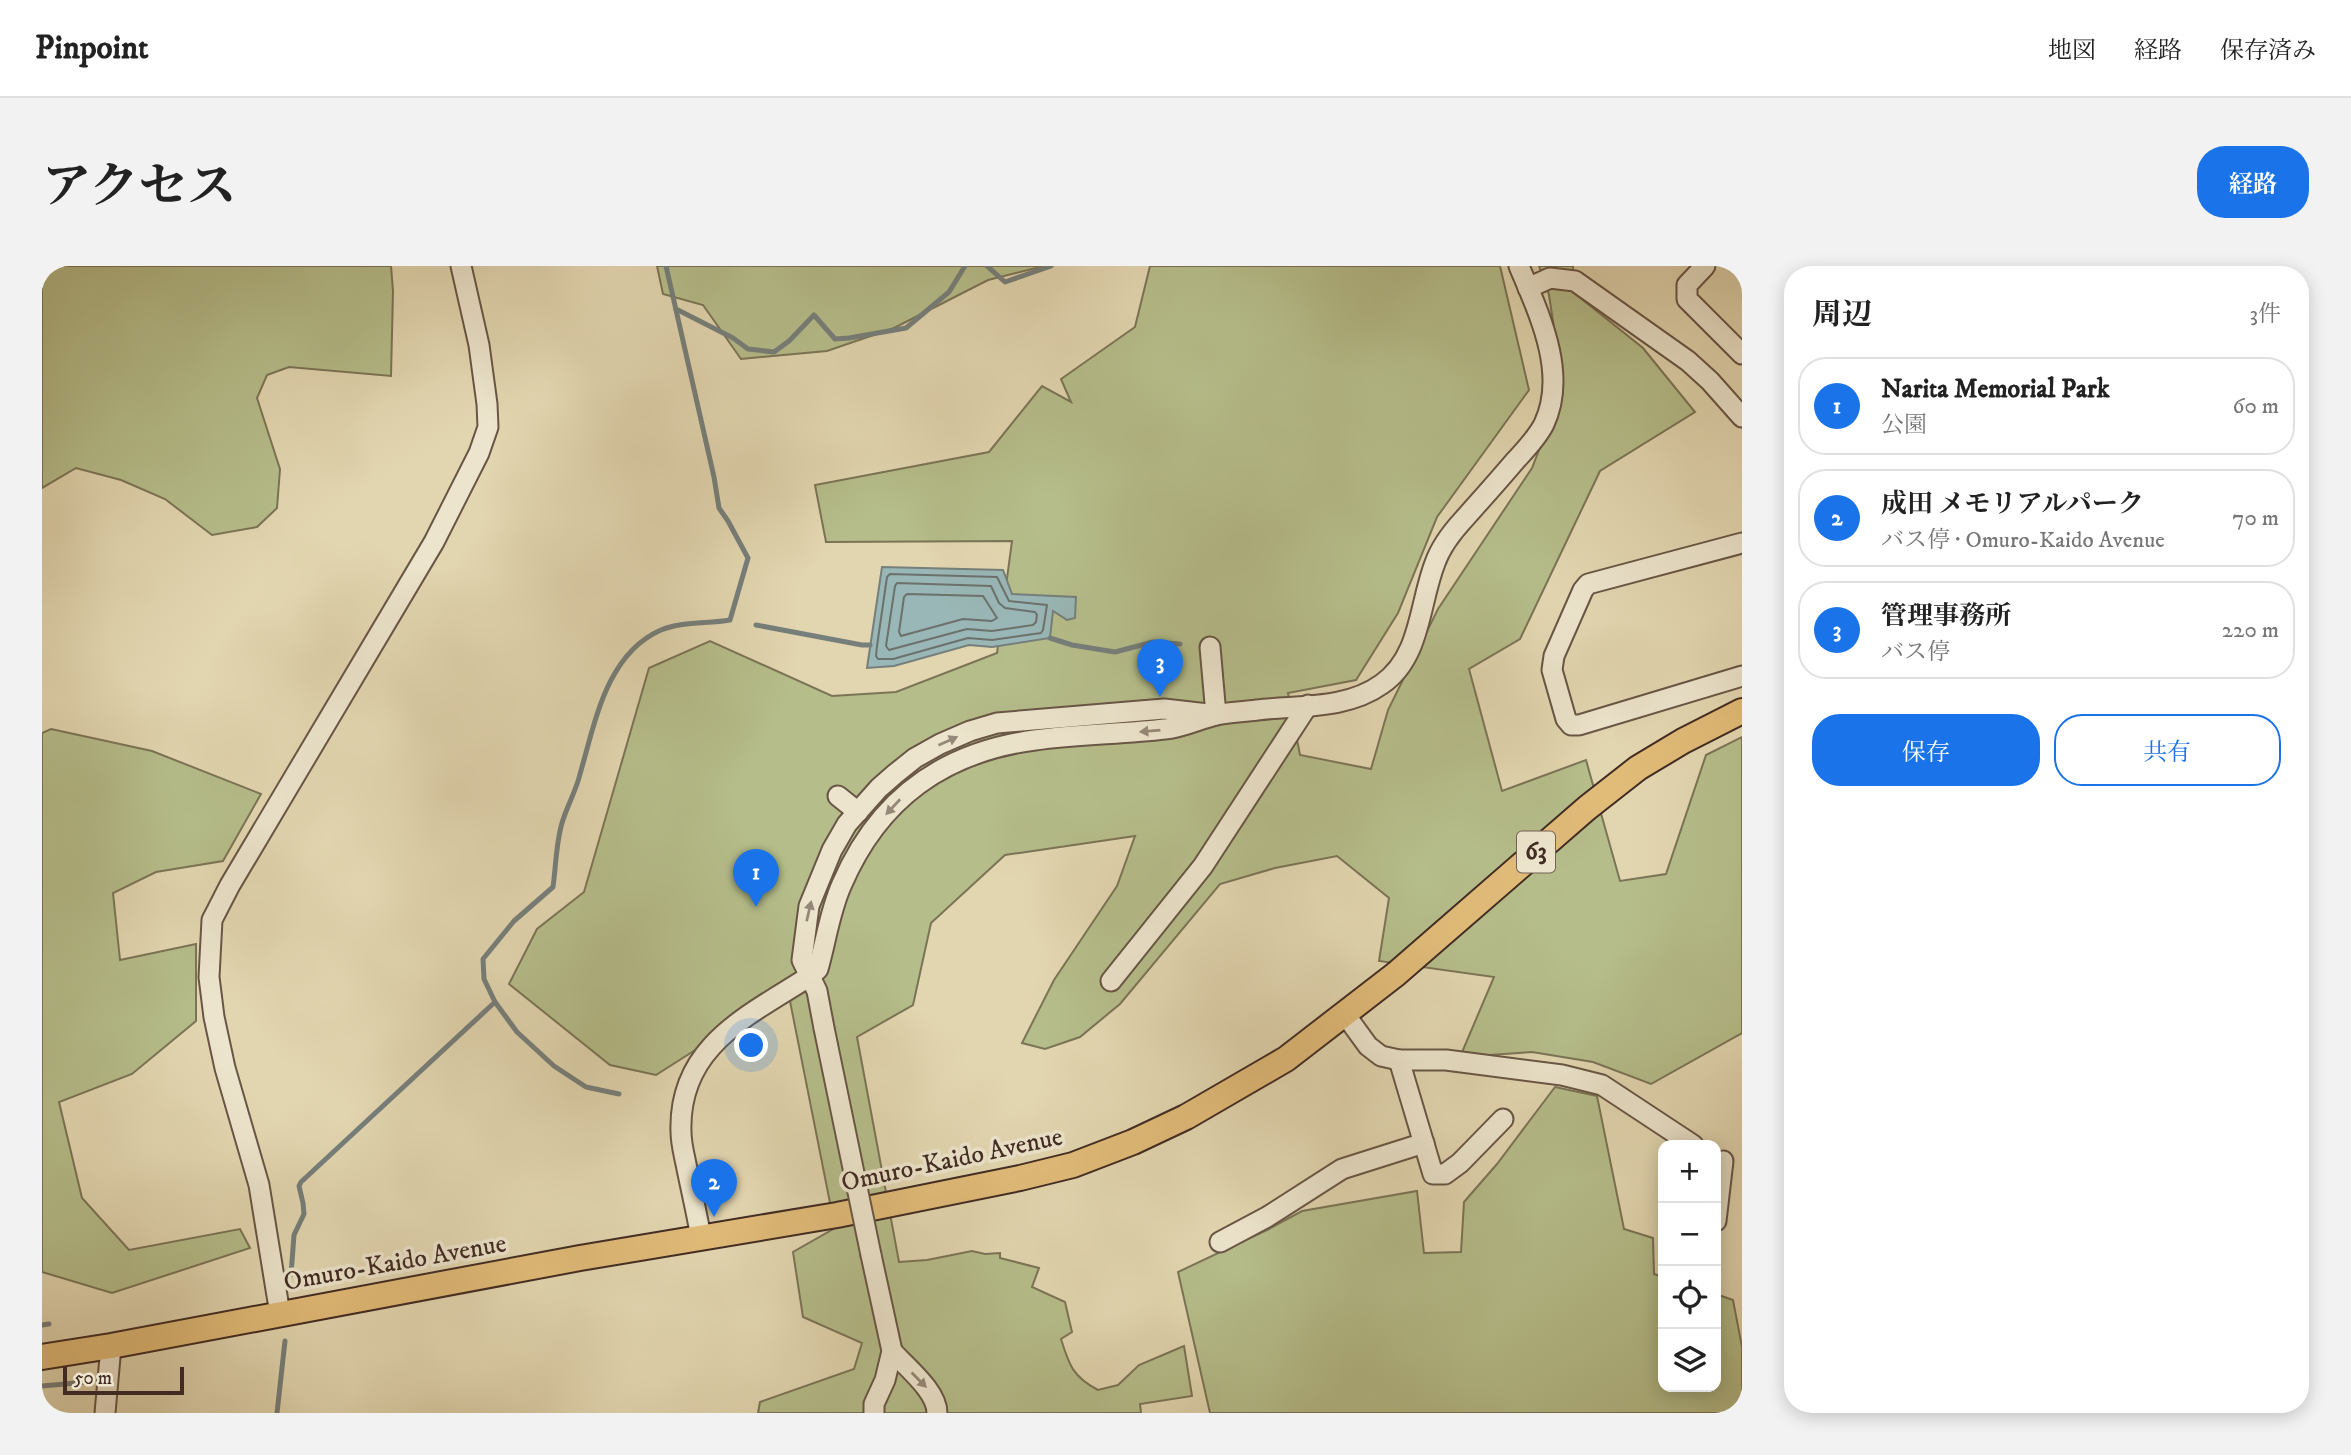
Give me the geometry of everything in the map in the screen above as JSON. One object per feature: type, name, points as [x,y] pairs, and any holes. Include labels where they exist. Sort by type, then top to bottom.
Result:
[{"type":"main road","name":"Omuro-Kaido Avenue","points":[[42,1357],[410,1292],[580,1258],[837,1215],[1073,1165],[1133,1142],[1186,1117],[1286,1059],[1396,974],[1637,768],[1742,711]]},
{"type":"street","points":[[280,1314],[258,1185],[225,1068],[214,1017],[209,977],[212,920],[230,885],[434,542],[479,453],[488,428],[487,404],[479,345],[461,266]]},
{"type":"street","points":[[701,1238],[680,1134],[682,1102],[692,1073],[706,1050],[730,1027],[818,969],[838,896],[851,865],[865,841],[892,807],[926,778],[977,752],[1002,746],[1037,740],[1169,729],[1216,715],[1338,702],[1362,696],[1384,683],[1402,665],[1411,648],[1435,563],[1444,545],[1455,528],[1533,442],[1544,424],[1550,403],[1550,351],[1543,323],[1520,266]]},
{"type":"street","points":[[1705,266],[1686,285],[1686,299],[1742,354]]},
{"type":"street","points":[[1528,288],[1550,278],[1575,281],[1689,361],[1742,417]]},
{"type":"street","points":[[1742,543],[1588,584],[1554,656],[1552,670],[1566,719],[1571,725],[1742,676]]},
{"type":"street","points":[[1210,647],[1216,715]]},
{"type":"street","points":[[1111,981],[1203,866],[1308,705]]},
{"type":"street","points":[[874,1413],[874,1404],[885,1380],[892,1351],[817,991],[802,960],[809,906],[832,849],[879,788],[915,758],[970,731],[997,723],[1164,709],[1216,715]]},
{"type":"street","points":[[838,796],[858,812]]},
{"type":"street","points":[[1344,1013],[1368,1046],[1381,1056],[1399,1060],[1446,1059],[1562,1075],[1602,1085],[1685,1140]]},
{"type":"street","points":[[1399,1060],[1433,1174],[1445,1174],[1460,1163],[1503,1119]]},
{"type":"street","points":[[1220,1242],[1267,1217],[1342,1169],[1424,1143]]},
{"type":"street","points":[[1718,1203],[1727,1161]]},
{"type":"street","points":[[105,1413],[111,1346]]},
{"type":"street","points":[[892,1351],[930,1390],[937,1403],[937,1413]]},
{"type":"green space","points":[[42,266],[391,266],[391,376],[289,367],[267,375],[257,398],[280,469],[277,508],[257,527],[212,535],[165,499],[121,480],[76,468],[42,488]]},
{"type":"green space","points":[[657,266],[1044,266],[988,280],[894,328],[827,351],[741,359],[703,305],[663,294]]},
{"type":"green space","points":[[1150,266],[1500,266],[1529,390],[1437,517],[1398,613],[1356,680],[1288,693],[1300,755],[1371,769],[1388,710],[1438,609],[1532,468],[1551,419],[1559,361],[1549,295],[1539,266],[1573,266],[1573,292],[1643,348],[1695,412],[1600,471],[1520,639],[1469,669],[1502,791],[1586,760],[1620,881],[1666,874],[1706,755],[1742,737],[1742,1033],[1651,1084],[1593,1062],[1532,1052],[1460,1057],[1494,977],[1379,961],[1389,898],[1337,856],[1275,868],[1220,884],[1120,1004],[1080,1037],[1045,1049],[1022,1043],[1054,980],[1117,886],[1135,836],[1005,855],[931,923],[913,1005],[857,1037],[899,1262],[927,1260],[972,1251],[1000,1253],[1000,1258],[1039,1268],[1032,1287],[1065,1302],[1072,1332],[1061,1339],[1077,1375],[1098,1390],[1118,1385],[1139,1365],[1184,1346],[1192,1396],[1140,1404],[1141,1413],[758,1413],[760,1402],[854,1369],[862,1343],[803,1317],[793,1252],[835,1228],[788,991],[656,1075],[610,1065],[509,984],[537,929],[584,892],[649,668],[710,641],[832,696],[896,692],[997,653],[1012,541],[826,542],[815,485],[989,452],[1042,386],[1071,402],[1061,379],[1135,327]]},
{"type":"green space","points":[[51,729],[152,751],[261,794],[223,861],[156,872],[113,893],[120,960],[196,944],[196,1021],[132,1074],[59,1102],[82,1198],[129,1250],[240,1229],[250,1248],[112,1293],[42,1272],[42,733]]},
{"type":"green space","points":[[1555,1087],[1597,1096],[1624,1229],[1653,1238],[1654,1274],[1658,1275],[1658,1392],[1721,1392],[1721,1296],[1733,1300],[1742,1347],[1742,1413],[1210,1413],[1178,1272],[1302,1211],[1417,1191],[1424,1253],[1461,1252],[1464,1202],[1497,1164]]},
{"type":"water","points":[[882,567],[1003,570],[1012,594],[1076,597],[1075,618],[1067,620],[1053,611],[1050,638],[992,647],[969,645],[894,666],[867,668]]},
{"type":"waterway","points":[[291,1275],[294,1235],[304,1214],[299,1186],[301,1182],[495,1002],[484,979],[483,959],[514,921],[553,887],[562,823],[598,712],[615,673],[627,655],[642,641],[669,627],[730,620],[748,558],[719,508],[666,266]]},
{"type":"waterway","points":[[676,309],[733,338],[748,349],[774,352],[789,341],[814,315],[835,339],[906,328],[949,292],[965,266]]},
{"type":"waterway","points":[[987,266],[1005,282],[1051,266]]},
{"type":"waterway","points":[[756,625],[870,645]]},
{"type":"waterway","points":[[1050,638],[1072,645],[1115,652],[1153,642],[1180,644]]},
{"type":"waterway","points":[[495,1002],[517,1032],[554,1066],[586,1087],[619,1094]]},
{"type":"waterway","points":[[42,1325],[49,1324]]},
{"type":"waterway","points":[[277,1413],[285,1341]]},
{"type":"waterway","points":[[42,1386],[87,1382]]},
{"type":"place","name":"管理事務所","points":[[1160,697]]},
{"type":"place","name":"Narita Memorial Park","points":[[756,907]]},
{"type":"place","name":"成田 メモリアルパーク","points":[[714,1217]]}]
